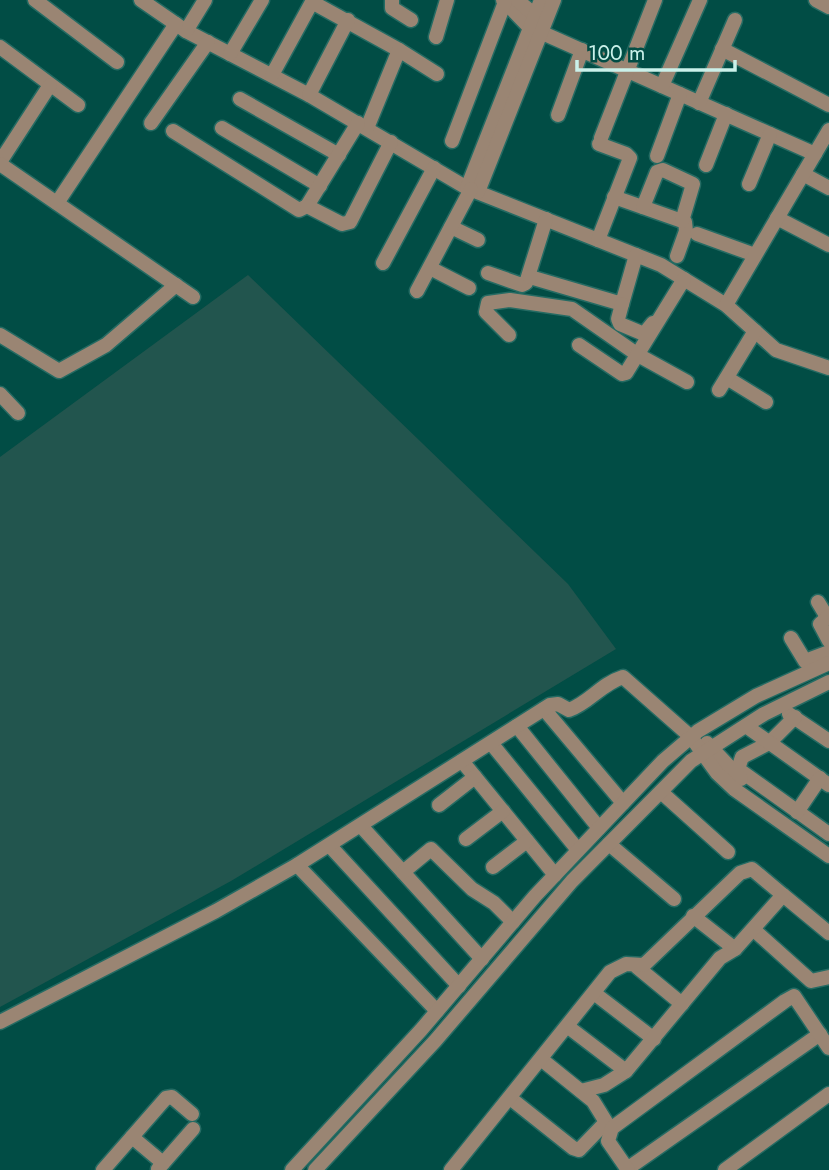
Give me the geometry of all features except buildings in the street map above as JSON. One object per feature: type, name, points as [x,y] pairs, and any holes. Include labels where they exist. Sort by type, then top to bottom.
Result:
[{"type":"street","points":[[35,0],[117,62]]},
{"type":"street","points":[[141,0],[181,28],[309,94],[472,190],[636,255],[684,279],[726,305],[776,350],[829,368]]},
{"type":"street","points":[[57,203],[181,28],[205,0]]},
{"type":"street","points":[[230,54],[262,0]]},
{"type":"street","points":[[393,0],[392,8],[411,20]]},
{"type":"street","points":[[436,37],[447,0]]},
{"type":"street","points":[[417,291],[472,190],[537,24],[541,0]]},
{"type":"street","points":[[537,24],[554,0]]},
{"type":"street","points":[[597,240],[630,158],[626,153],[600,141],[655,0]]},
{"type":"street","points":[[662,86],[699,0]]},
{"type":"street","points":[[816,0],[829,7]]},
{"type":"street","points":[[452,141],[508,1],[537,24],[582,51],[815,154]]},
{"type":"street","points":[[272,75],[312,2],[348,20],[436,74]]},
{"type":"street","points":[[309,94],[348,20]]},
{"type":"street","points":[[699,103],[735,20]]},
{"type":"street","points":[[151,123],[208,42]]},
{"type":"street","points":[[0,47],[78,105]]},
{"type":"street","points":[[307,206],[339,155],[363,126],[399,50]]},
{"type":"street","points":[[722,50],[829,105]]},
{"type":"street","points":[[558,116],[582,51]]},
{"type":"street","points":[[50,86],[0,163],[193,297]]},
{"type":"street","points":[[657,156],[680,94]]},
{"type":"street","points":[[240,99],[339,155]]},
{"type":"street","points":[[706,165],[726,114]]},
{"type":"street","points":[[222,128],[320,186]]},
{"type":"street","points":[[726,305],[829,130]]},
{"type":"street","points":[[173,131],[294,209],[307,206],[342,224],[350,222],[391,142]]},
{"type":"street","points":[[749,184],[770,134]]},
{"type":"street","points":[[383,263],[434,168]]},
{"type":"street","points":[[643,207],[657,172],[663,170],[693,184],[682,221],[686,231],[677,256]]},
{"type":"street","points":[[803,174],[829,188]]},
{"type":"street","points":[[614,197],[682,221]]},
{"type":"street","points":[[777,218],[829,245]]},
{"type":"street","points":[[488,273],[522,285],[530,277],[546,219]]},
{"type":"street","points":[[452,226],[478,240]]},
{"type":"street","points":[[697,234],[755,255]]},
{"type":"street","points":[[636,255],[618,319],[620,324],[644,334],[657,315]]},
{"type":"street","points":[[430,268],[469,288]]},
{"type":"street","points":[[530,277],[622,303]]},
{"type":"street","points":[[579,345],[622,374],[626,373],[684,279]]},
{"type":"street","points":[[0,335],[59,371],[106,345],[176,285]]},
{"type":"street","points":[[509,335],[486,312],[488,303],[510,300],[572,309],[638,355],[687,382]]},
{"type":"street","points":[[755,331],[723,384],[766,402]]},
{"type":"street","points":[[0,394],[18,413]]},
{"type":"street","points":[[818,602],[828,617],[820,624],[829,641]]},
{"type":"street","points":[[791,639],[805,661],[829,652]]},
{"type":"street","points":[[292,1170],[437,1012],[555,875],[663,761],[694,734],[756,695],[829,663]]},
{"type":"street","points":[[0,1022],[206,916],[297,865],[544,709],[558,704],[569,710],[579,706],[609,681],[623,677],[694,734],[707,751],[829,845]]},
{"type":"street","points":[[315,1170],[435,1041],[572,881],[661,792],[707,751],[779,707],[829,682]]},
{"type":"street","points":[[779,707],[829,741]]},
{"type":"street","points":[[544,709],[623,803]]},
{"type":"street","points":[[795,717],[769,743],[742,757],[738,769],[829,834]]},
{"type":"street","points":[[517,726],[599,828]]},
{"type":"street","points":[[746,726],[824,781],[797,812]]},
{"type":"street","points":[[491,743],[578,850]]},
{"type":"street","points":[[707,751],[716,773],[734,789],[829,856]]},
{"type":"street","points":[[463,761],[555,875]]},
{"type":"street","points":[[439,805],[475,777]]},
{"type":"street","points":[[661,792],[728,852]]},
{"type":"street","points":[[466,839],[503,811]]},
{"type":"street","points":[[361,826],[482,959]]},
{"type":"street","points":[[493,867],[527,841]]},
{"type":"street","points":[[609,844],[674,899]]},
{"type":"street","points":[[330,846],[459,986]]},
{"type":"street","points":[[403,872],[431,849],[472,889],[494,903],[513,922]]},
{"type":"street","points":[[297,865],[437,1012]]},
{"type":"street","points":[[637,967],[644,965],[730,880],[752,869],[829,933]]},
{"type":"street","points":[[581,1091],[604,1086],[626,1071],[720,958],[735,949],[754,930],[783,895]]},
{"type":"street","points":[[693,916],[735,949]]},
{"type":"street","points":[[754,930],[811,981]]},
{"type":"street","points":[[451,1170],[618,966],[626,964],[637,967],[682,1004]]},
{"type":"street","points":[[510,1098],[565,1143],[579,1150],[609,1125],[794,996],[811,981],[829,977]]},
{"type":"street","points":[[594,993],[654,1039]]},
{"type":"street","points":[[794,996],[829,1048]]},
{"type":"street","points":[[567,1026],[626,1071]]},
{"type":"street","points":[[541,1059],[598,1108],[609,1125],[608,1141],[627,1169],[820,1034]]},
{"type":"street","points":[[725,1170],[829,1094]]},
{"type":"street","points":[[103,1170],[132,1137],[169,1097],[193,1122],[160,1168],[132,1137]]},
{"type":"shaded area","points":[[248,275],[568,584],[616,649],[231,881],[0,1007],[0,457]]}]
